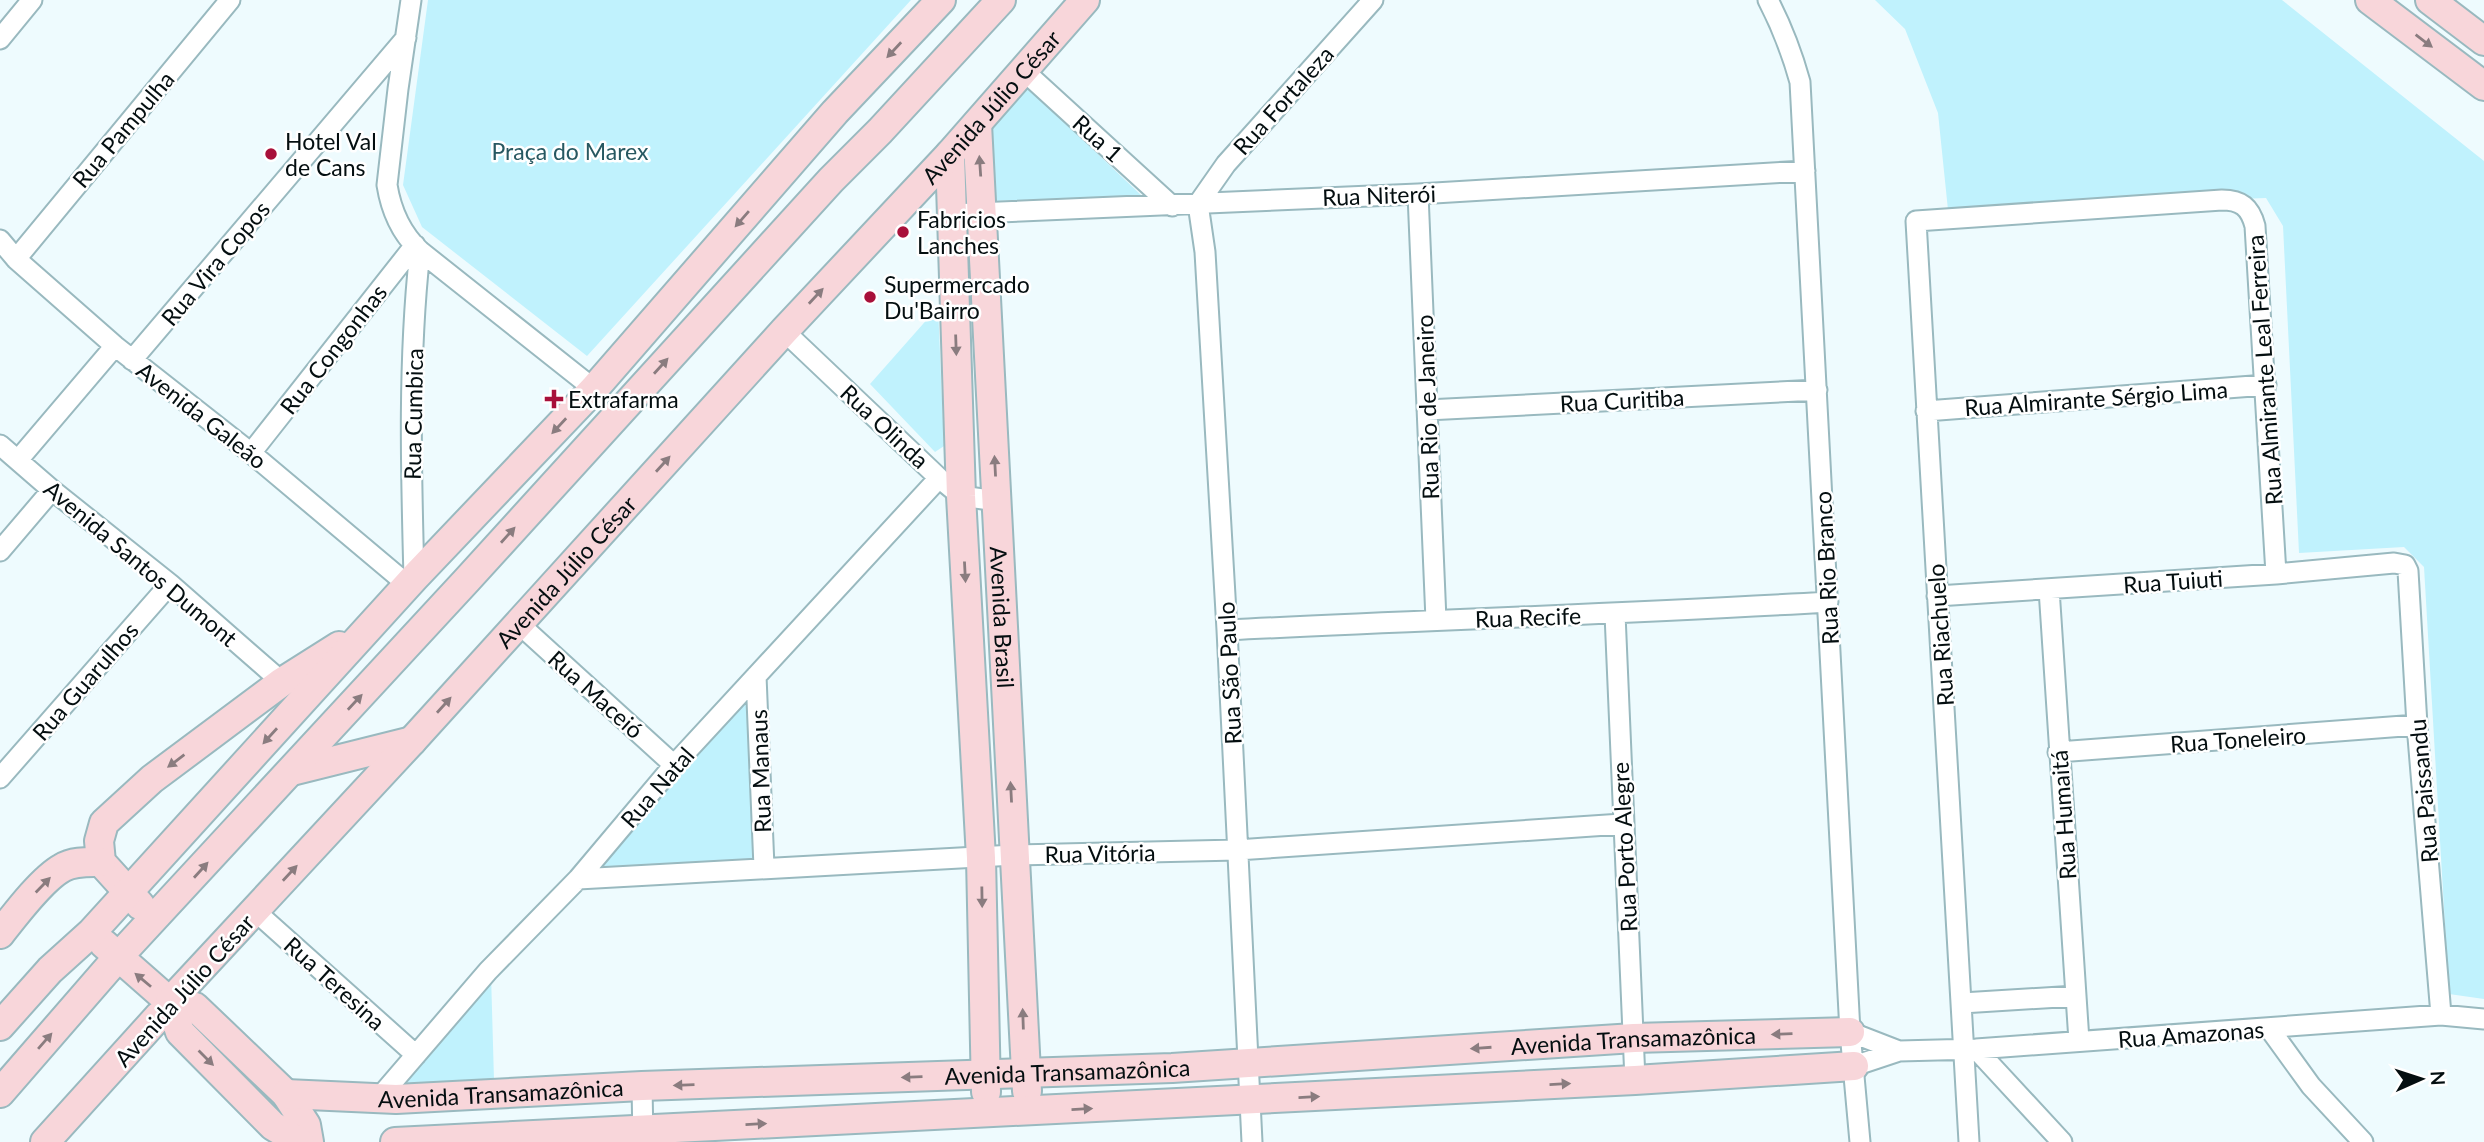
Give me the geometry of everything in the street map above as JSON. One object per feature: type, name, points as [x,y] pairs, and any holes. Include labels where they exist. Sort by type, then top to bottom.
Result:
[{"type":"street","points":[[0,39],[32,0]]},
{"type":"street","name":"Rua Pampulha","points":[[16,259],[230,0]]},
{"type":"street","points":[[411,0],[387,186],[398,221],[417,248],[594,389]]},
{"type":"street","points":[[0,1026],[50,970],[91,933],[411,582],[594,389],[835,112],[941,0]]},
{"type":"street","points":[[0,1093],[119,956],[292,771],[831,180],[880,131],[1000,0]]},
{"type":"street","name":"Avenida Júlio César","points":[[47,1141],[168,1004],[412,741],[784,331],[950,154],[1085,0]]},
{"type":"street","name":"Rua Fortaleza","points":[[1198,204],[1226,164],[1373,0]]},
{"type":"street","name":"Rua Rio Branco","points":[[1768,0],[1782,26],[1800,82],[1850,1032],[1860,1142]]},
{"type":"street","points":[[2370,0],[2484,86]]},
{"type":"street","points":[[2430,0],[2484,41]]},
{"type":"street","name":"Rua Vira Copos","points":[[132,360],[406,37]]},
{"type":"street","name":"Rua 1","points":[[1023,70],[1172,206]]},
{"type":"street","name":"Avenida Brasil","points":[[977,124],[1027,1111]]},
{"type":"street","name":"Avenida Brasil","points":[[950,154],[961,496],[981,858],[986,1113]]},
{"type":"street","name":"Rua Niterói","points":[[952,215],[1418,194],[1805,171]]},
{"type":"street","name":"Rua Rio de Janeiro","points":[[1418,194],[1436,620]]},
{"type":"street","name":"Rua Almirante Leal Ferreira","points":[[1916,221],[2231,200],[2250,210],[2255,226],[2276,574]]},
{"type":"street","name":"Rua São Paulo","points":[[1198,204],[1205,252],[1227,630],[1252,1142]]},
{"type":"street","name":"Rua Riachuelo","points":[[1916,221],[1962,1003],[1971,1049],[1969,1142]]},
{"type":"street","name":"Avenida Galeão","points":[[0,240],[16,259],[115,346],[411,582]]},
{"type":"street","name":"Rua Congonhas","points":[[251,453],[417,248]]},
{"type":"street","name":"Rua Cumbica","points":[[411,582],[417,248]]},
{"type":"street","name":"Rua Olinda","points":[[784,331],[961,496]]},
{"type":"street","points":[[18,460],[115,346]]},
{"type":"street","name":"Rua Almirante Sérgio Lima","points":[[1926,411],[2266,385]]},
{"type":"street","name":"Rua Curitiba","points":[[1427,410],[1817,390]]},
{"type":"street","name":"Avenida Santos Dumont","points":[[0,445],[170,584],[282,682]]},
{"type":"street","name":"Rua Natal","points":[[378,1099],[488,971],[578,878],[674,765],[939,478]]},
{"type":"street","points":[[0,551],[52,490]]},
{"type":"street","points":[[961,496],[997,501]]},
{"type":"street","name":"Rua Tuiuti","points":[[1937,596],[2276,574],[2397,563],[2407,568]]},
{"type":"street","name":"Rua Paissandu","points":[[2407,568],[2441,1015]]},
{"type":"street","name":"Rua Guarulhos","points":[[0,778],[170,584]]},
{"type":"street","name":"Rua Humaitá","points":[[2049,589],[2079,1041]]},
{"type":"street","name":"Rua Recife","points":[[1227,630],[1828,602]]},
{"type":"street","name":"Rua Porto Alegre","points":[[1615,614],[1635,1080]]},
{"type":"street","name":"Rua Maceió","points":[[518,623],[674,765]]},
{"type":"street","points":[[154,919],[100,862],[99,841],[104,823],[152,779],[282,682],[373,625]]},
{"type":"street","name":"Rua Manaus","points":[[756,676],[764,867]]},
{"type":"street","name":"Rua Toneleiro","points":[[2058,752],[2417,725]]},
{"type":"street","points":[[292,771],[412,741]]},
{"type":"street","name":"Rua Vitória","points":[[578,878],[1014,855],[1237,850],[1622,824]]},
{"type":"street","points":[[0,934],[26,903],[64,866],[100,862]]},
{"type":"street","name":"Rua Teresina","points":[[255,911],[416,1055]]},
{"type":"street","points":[[91,933],[168,1004],[180,1031],[273,1126],[300,1142]]},
{"type":"street","points":[[1962,1003],[2076,996]]},
{"type":"street","points":[[168,1004],[195,1007],[286,1094],[306,1125],[309,1142]]},
{"type":"street","name":"Rua Amazonas","points":[[1854,1066],[1899,1051],[1971,1049],[2441,1015],[2484,1018]]},
{"type":"street","points":[[2269,1028],[2311,1086],[2363,1142]]},
{"type":"street","name":"Avenida Transamazônica","points":[[286,1094],[378,1099],[642,1086],[985,1075],[1249,1063],[1634,1038],[1850,1032]]},
{"type":"street","name":"Rua Amazonas","points":[[1850,1032],[1899,1051]]},
{"type":"street","points":[[1971,1049],[2062,1142]]},
{"type":"street","name":"Avenida Transamazônica","points":[[395,1142],[643,1136],[986,1113],[1635,1080],[1854,1066]]},
{"type":"street","points":[[642,1086],[643,1136]]},
{"type":"green space","name":"Praça do Marex","points":[[428,0],[911,0],[587,356],[422,227],[403,185]]},
{"type":"green space","points":[[1875,0],[2282,0],[2484,161],[2484,999],[2449,994],[2424,567],[2404,547],[2299,553],[2283,226],[2266,198],[1948,210],[1938,113],[1905,29]]},
{"type":"green space","points":[[1024,84],[1142,196],[992,201],[986,126]]},
{"type":"green space","points":[[938,307],[944,446],[935,452],[870,384]]},
{"type":"green space","points":[[757,683],[763,868],[577,877]]},
{"type":"green space","points":[[491,974],[494,1080],[398,1088]]},
{"type":"place","name":"Hotel Val de Cans","points":[[271,154]]},
{"type":"place","name":"Fabricios Lanches","points":[[903,232]]},
{"type":"place","name":"Supermercado Du'Bairro","points":[[870,297]]},
{"type":"place","name":"Extrafarma","points":[[554,399]]}]
